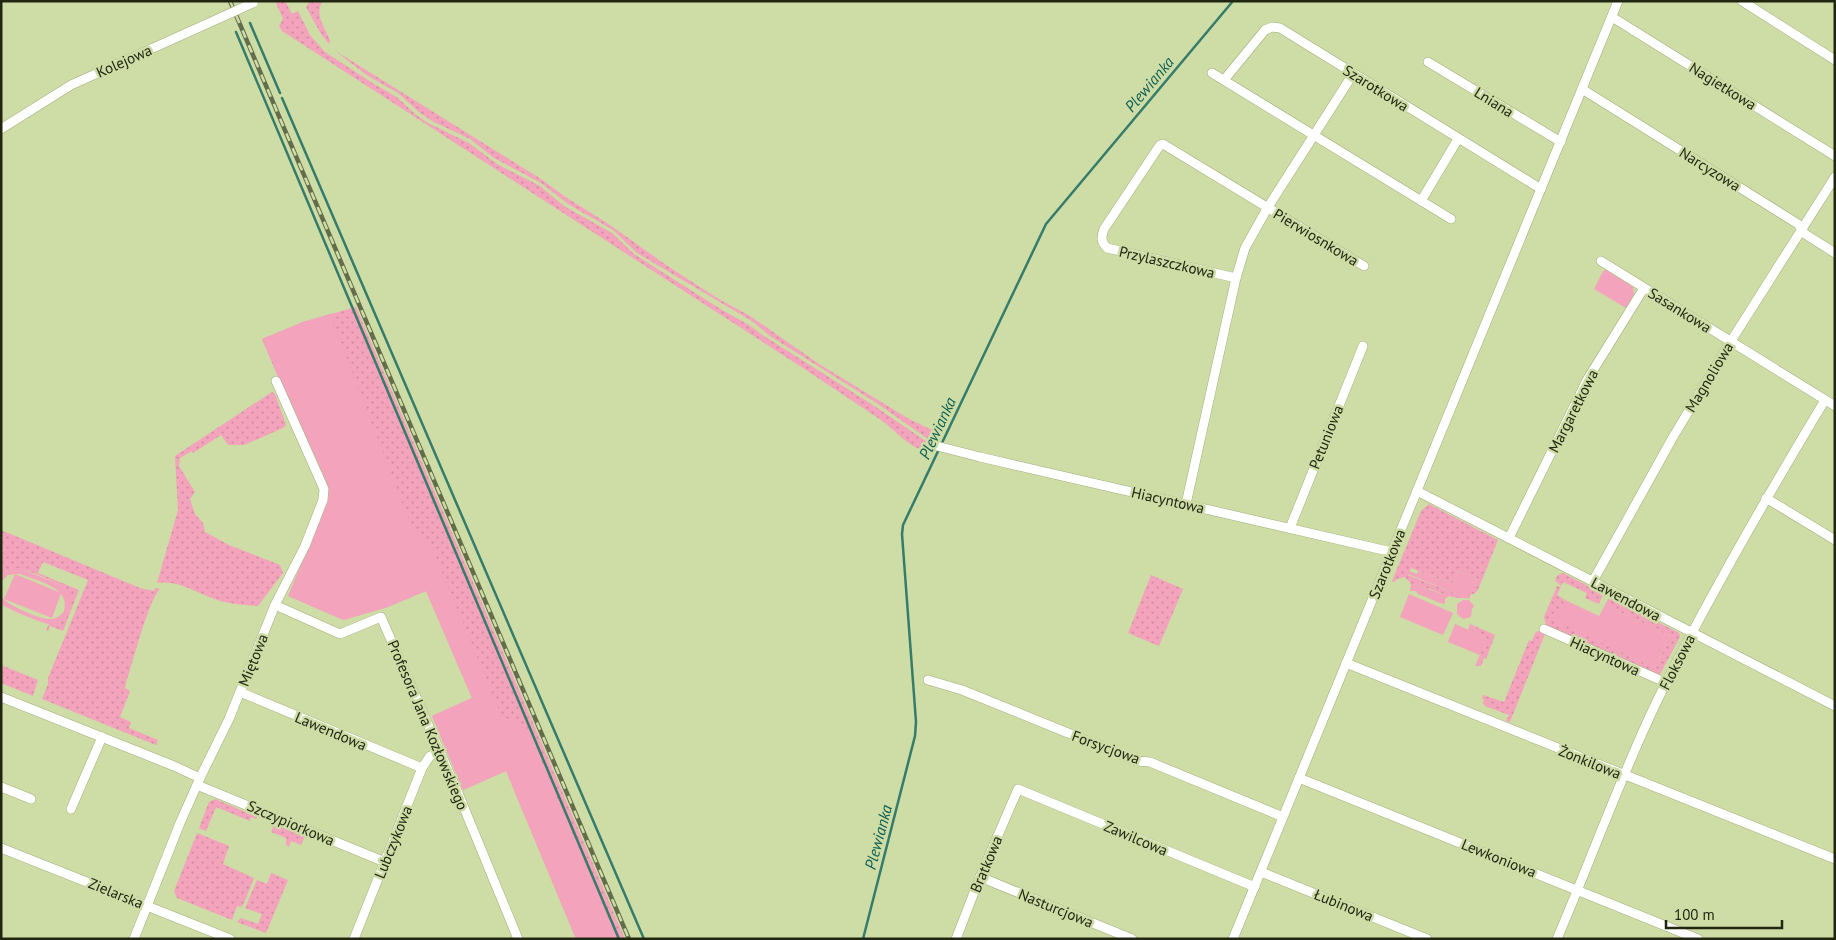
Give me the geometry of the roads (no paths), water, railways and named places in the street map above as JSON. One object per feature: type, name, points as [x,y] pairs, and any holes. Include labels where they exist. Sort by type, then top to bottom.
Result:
[{"type":"street","name":"Szarotkowa","points":[[1233,939],[1618,1]]},
{"type":"street","points":[[1742,1],[1835,60]]},
{"type":"street","name":"Kolejowa","points":[[1,129],[71,85],[254,2]]},
{"type":"street","name":"Nagietkowa","points":[[1612,17],[1835,156]]},
{"type":"street","name":"Szarotkowa","points":[[1224,80],[1265,30],[1272,27],[1280,28],[1541,190]]},
{"type":"street","name":"Lniana","points":[[1428,62],[1560,142]]},
{"type":"street","points":[[1212,73],[1451,219]]},
{"type":"street","name":"Przylaszczkowa","points":[[1186,504],[1236,278],[1245,248],[1268,207],[1353,74]]},
{"type":"street","name":"Narcyzowa","points":[[1582,89],[1802,228],[1808,236],[1835,253]]},
{"type":"street","points":[[1421,200],[1458,139]]},
{"type":"street","name":"Przylaszczkowa","points":[[1236,278],[1107,248],[1102,242],[1102,234],[1158,146],[1162,144],[1268,207]]},
{"type":"street","name":"Magnoliowa","points":[[1593,581],[1673,437],[1731,341],[1835,177]]},
{"type":"street","name":"Pierwiosnkowa","points":[[1268,207],[1364,266]]},
{"type":"street","name":"Sasankowa","points":[[1601,261],[1835,406]]},
{"type":"street","name":"Margaretkowa","points":[[1509,538],[1587,380],[1644,288]]},
{"type":"street","name":"Petuniowa","points":[[1290,528],[1363,346]]},
{"type":"street","name":"Miętowa","points":[[134,939],[198,781],[229,719],[275,605],[305,546],[323,500],[324,489],[276,381]]},
{"type":"street","name":"Floksowa","points":[[1557,939],[1624,776],[1667,683],[1692,633],[1766,498],[1825,400]]},
{"type":"street","name":"Hiacyntowa","points":[[940,447],[1392,552]]},
{"type":"street","name":"Lawendowa","points":[[1417,491],[1835,706]]},
{"type":"street","points":[[1766,498],[1835,540]]},
{"type":"street","name":"Profesora Jana Kozłowskiego","points":[[275,605],[340,634],[381,617],[518,939]]},
{"type":"street","name":"Hiacyntowa","points":[[1544,629],[1667,683]]},
{"type":"street","name":"Żonkilowa","points":[[1346,663],[1835,859]]},
{"type":"street","name":"Forsycjowa","points":[[928,680],[962,690],[1137,760],[1150,762],[1283,816]]},
{"type":"street","name":"Lawendowa","points":[[240,692],[422,768]]},
{"type":"street","name":"Szczypiorkowa","points":[[1,696],[174,766],[198,781],[385,862]]},
{"type":"street","points":[[71,809],[102,737]]},
{"type":"street","name":"Lubczykowa","points":[[354,939],[422,768],[430,756],[439,752]]},
{"type":"street","name":"Lewkoniowa","points":[[1299,778],[1698,939]]},
{"type":"street","points":[[1,787],[31,798]]},
{"type":"street","name":"Bratkowa","points":[[956,939],[980,877],[1018,789]]},
{"type":"street","name":"Zawilcowa","points":[[1018,789],[1254,887]]},
{"type":"street","name":"Zielarska","points":[[1,848],[230,939]]},
{"type":"street","name":"Łubinowa","points":[[1261,872],[1427,939]]},
{"type":"street","name":"Nasturcjowa","points":[[980,877],[1132,939]]},
{"type":"waterway","name":"Plewianka","points":[[863,939],[915,736],[916,722],[902,534],[903,525],[1046,224],[1233,1]]},
{"type":"waterway","points":[[250,23],[280,93]]},
{"type":"waterway","points":[[236,32],[619,939]]},
{"type":"waterway","points":[[282,98],[644,939]]},
{"type":"railway","points":[[230,1],[629,939]]}]
